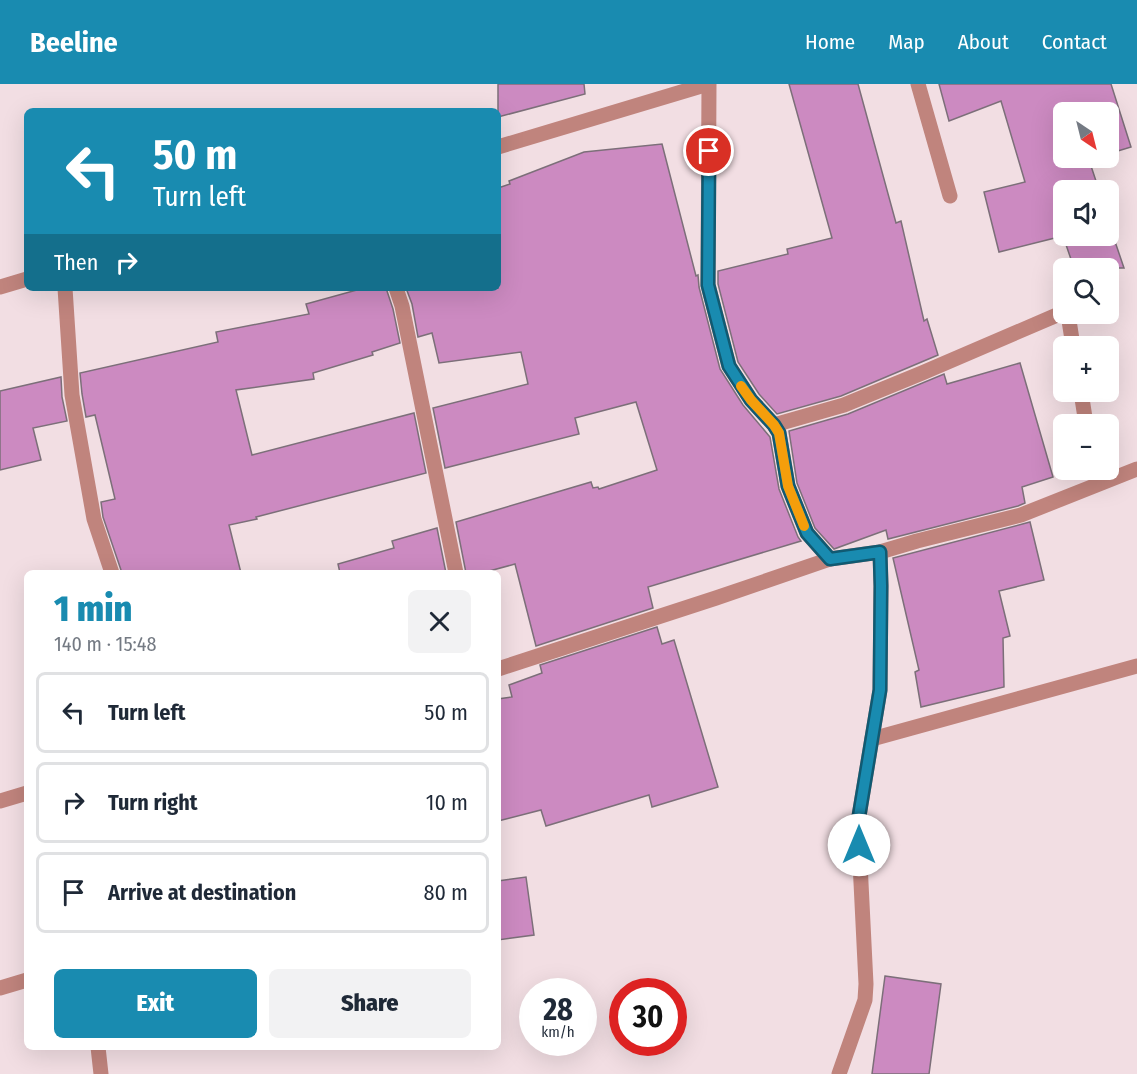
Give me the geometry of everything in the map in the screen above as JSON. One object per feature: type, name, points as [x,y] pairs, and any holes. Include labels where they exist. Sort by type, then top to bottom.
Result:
[{"type":"street","points":[[501,146],[708,84],[708,285],[729,366],[751,400],[779,433],[788,486],[807,533],[830,559]]},
{"type":"street","points":[[918,84],[950,196]]},
{"type":"street","points":[[0,287],[24,280]]},
{"type":"street","points":[[65,291],[72,395],[94,519],[111,570]]},
{"type":"street","points":[[397,291],[402,306],[455,570]]},
{"type":"street","points":[[774,425],[844,405],[1053,317]]},
{"type":"street","points":[[1119,473],[1137,470]]},
{"type":"street","points":[[501,668],[830,559],[880,552],[1021,515],[1089,480]]},
{"type":"street","points":[[839,1074],[865,1000],[858,822],[880,690],[880,552]]},
{"type":"street","points":[[872,739],[1137,666]]},
{"type":"street","points":[[0,801],[24,795]]},
{"type":"street","points":[[0,988],[24,981]]},
{"type":"street","points":[[98,1050],[101,1074]]},
{"type":"building","points":[[498,84],[584,84],[585,94],[501,116],[501,108],[498,108]]},
{"type":"building","points":[[789,84],[858,84],[896,223],[901,221],[924,321],[927,319],[938,355],[841,396],[777,414],[759,394],[738,362],[718,284],[718,271],[788,254],[787,249],[832,238]]},
{"type":"building","points":[[939,84],[1111,84],[1117,102],[1053,102],[1053,168],[1092,168],[1096,180],[1053,180],[1053,238],[999,252],[984,192],[1025,182],[1001,101],[949,121]]},
{"type":"building","points":[[1119,109],[1131,147],[1119,151]]},
{"type":"building","points":[[662,144],[696,276],[698,275],[720,369],[743,405],[770,437],[779,489],[801,541],[648,587],[653,608],[536,646],[515,564],[493,570],[465,570],[456,522],[591,482],[593,488],[598,487],[599,489],[657,470],[636,402],[575,418],[579,434],[445,468],[433,408],[528,384],[521,352],[439,363],[432,333],[418,337],[407,291],[501,291],[501,187],[510,184],[509,181],[584,152]]},
{"type":"building","points":[[1066,246],[1117,246],[1124,268],[1119,268],[1119,258],[1071,258]]},
{"type":"building","points":[[353,291],[387,291],[400,343],[372,352],[373,355],[313,373],[314,379],[236,390],[252,455],[414,413],[426,473],[229,525],[240,570],[121,570],[103,517],[101,502],[115,499],[95,415],[86,417],[80,373],[218,342],[216,332],[309,314],[306,304]]},
{"type":"building","points":[[1020,363],[1053,477],[1022,487],[1025,503],[1018,506],[888,539],[886,530],[834,549],[815,528],[797,483],[789,431],[848,414],[944,374],[947,384]]},
{"type":"building","points":[[61,377],[67,421],[33,428],[41,460],[0,470],[0,391]]},
{"type":"building","points":[[1030,522],[1044,580],[999,591],[1010,636],[1003,638],[1004,687],[921,707],[915,672],[919,670],[893,558]]},
{"type":"building","points":[[437,528],[445,570],[339,570],[338,564],[394,548],[392,541]]},
{"type":"building","points":[[657,627],[662,644],[674,640],[718,787],[652,807],[649,795],[546,826],[541,810],[501,820],[501,699],[512,697],[509,685],[542,673],[540,665]]},
{"type":"building","points":[[526,877],[534,935],[501,940],[501,881]]},
{"type":"building","points":[[885,976],[941,984],[929,1074],[872,1074]]},
{"type":"slow traffic","points":[[741,386],[779,433],[788,486],[804,526]]},
{"type":"route","points":[[709,151],[708,285],[729,366],[751,400],[779,433],[788,486],[807,533],[830,559],[880,552],[880,690],[858,822],[859,845]]}]
